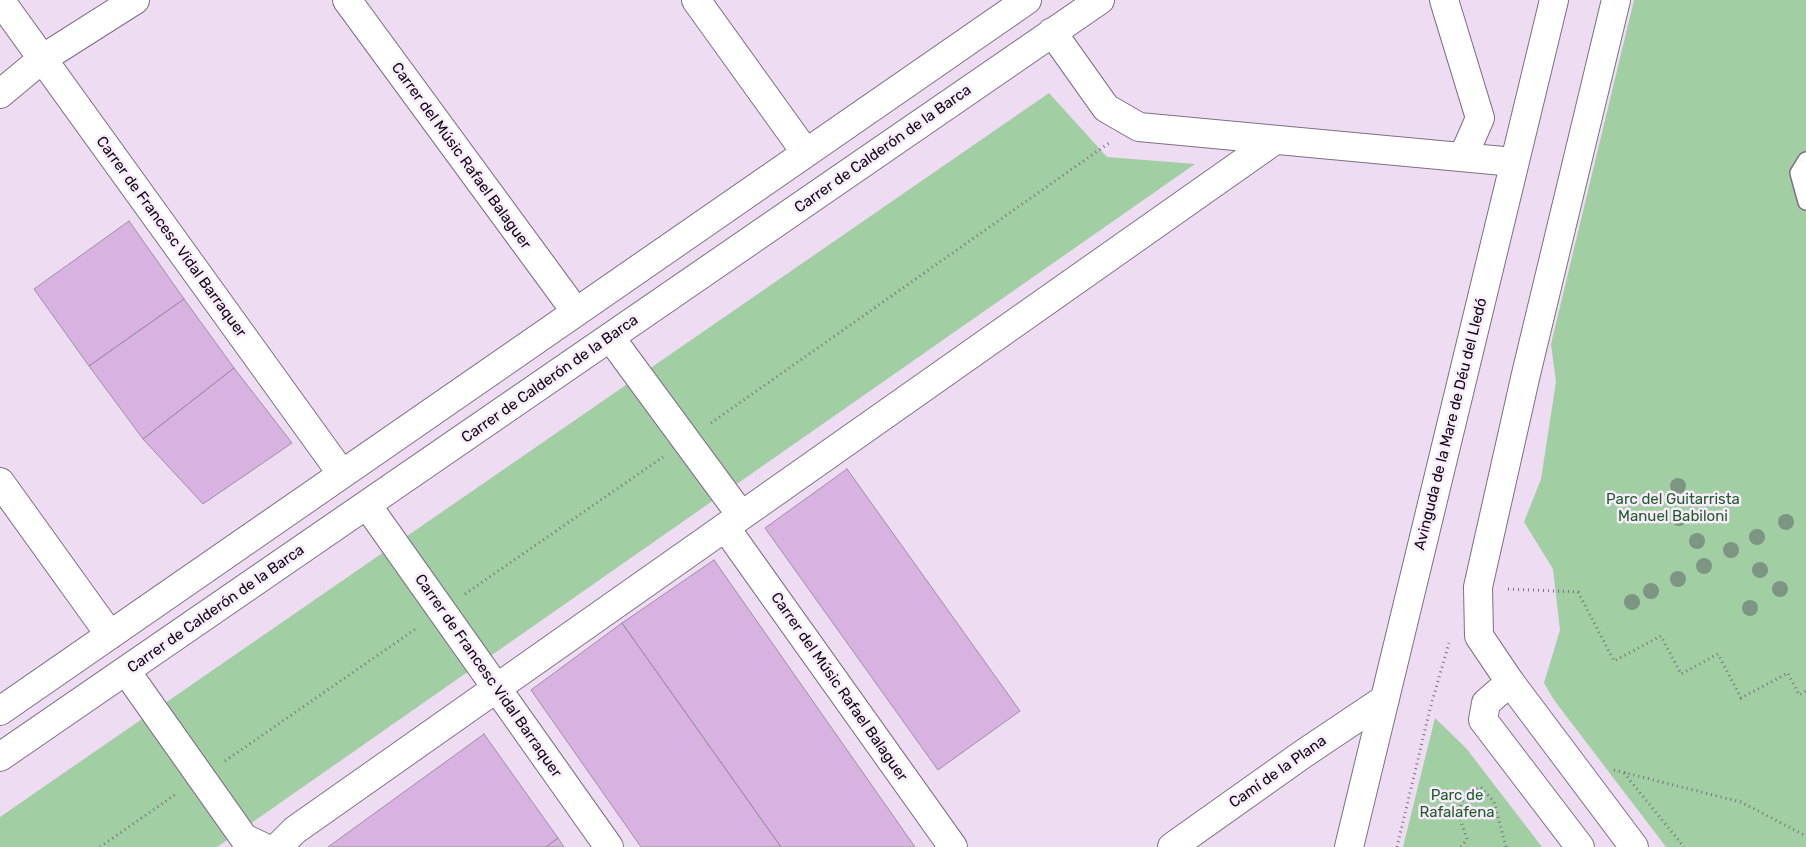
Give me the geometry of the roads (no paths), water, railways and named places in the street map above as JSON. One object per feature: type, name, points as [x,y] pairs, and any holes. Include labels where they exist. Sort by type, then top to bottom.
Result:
[{"type":"street","name":"Carrer de Francesc Vidal Barraquer","points":[[0,0],[342,474]]},
{"type":"street","points":[[0,94],[42,59],[135,0]]},
{"type":"street","name":"Carrer del Músic Rafael Balaguer","points":[[347,0],[576,312]]},
{"type":"street","points":[[696,0],[806,153]]},
{"type":"street","points":[[0,711],[1027,0]]},
{"type":"street","name":"Carrer de Calderón de la Barca","points":[[0,758],[1100,0]]},
{"type":"street","points":[[1444,0],[1480,118],[1463,157]]},
{"type":"street","name":"Avinguda de la Mare de Déu del Lledó","points":[[1349,847],[1554,0]]},
{"type":"street","points":[[1616,0],[1526,374],[1478,587],[1479,636],[1510,682],[1634,847]]},
{"type":"street","points":[[1052,32],[1106,108],[1139,127],[1514,162]]},
{"type":"street","points":[[278,847],[295,830],[1275,140]]},
{"type":"street","name":"Carrer del Músic Rafael Balaguer","points":[[610,337],[686,441],[733,521],[953,847]]},
{"type":"street","points":[[0,482],[110,635]]},
{"type":"street","name":"Carrer de Francesc Vidal Barraquer","points":[[367,505],[609,847]]},
{"type":"street","points":[[126,671],[244,838],[263,847]]},
{"type":"street","points":[[1510,682],[1486,703],[1483,720],[1580,847]]},
{"type":"street","name":"Camí de la Plana","points":[[1172,847],[1303,754],[1385,699]]},
{"type":"lane","points":[[1806,160],[1798,173],[1806,202]]},
{"type":"park label","name":"Parc del Guitarrista Manuel Babiloni","points":[[1673,508]]},
{"type":"park label","name":"Parc de Rafalafena","points":[[1457,804]]}]
